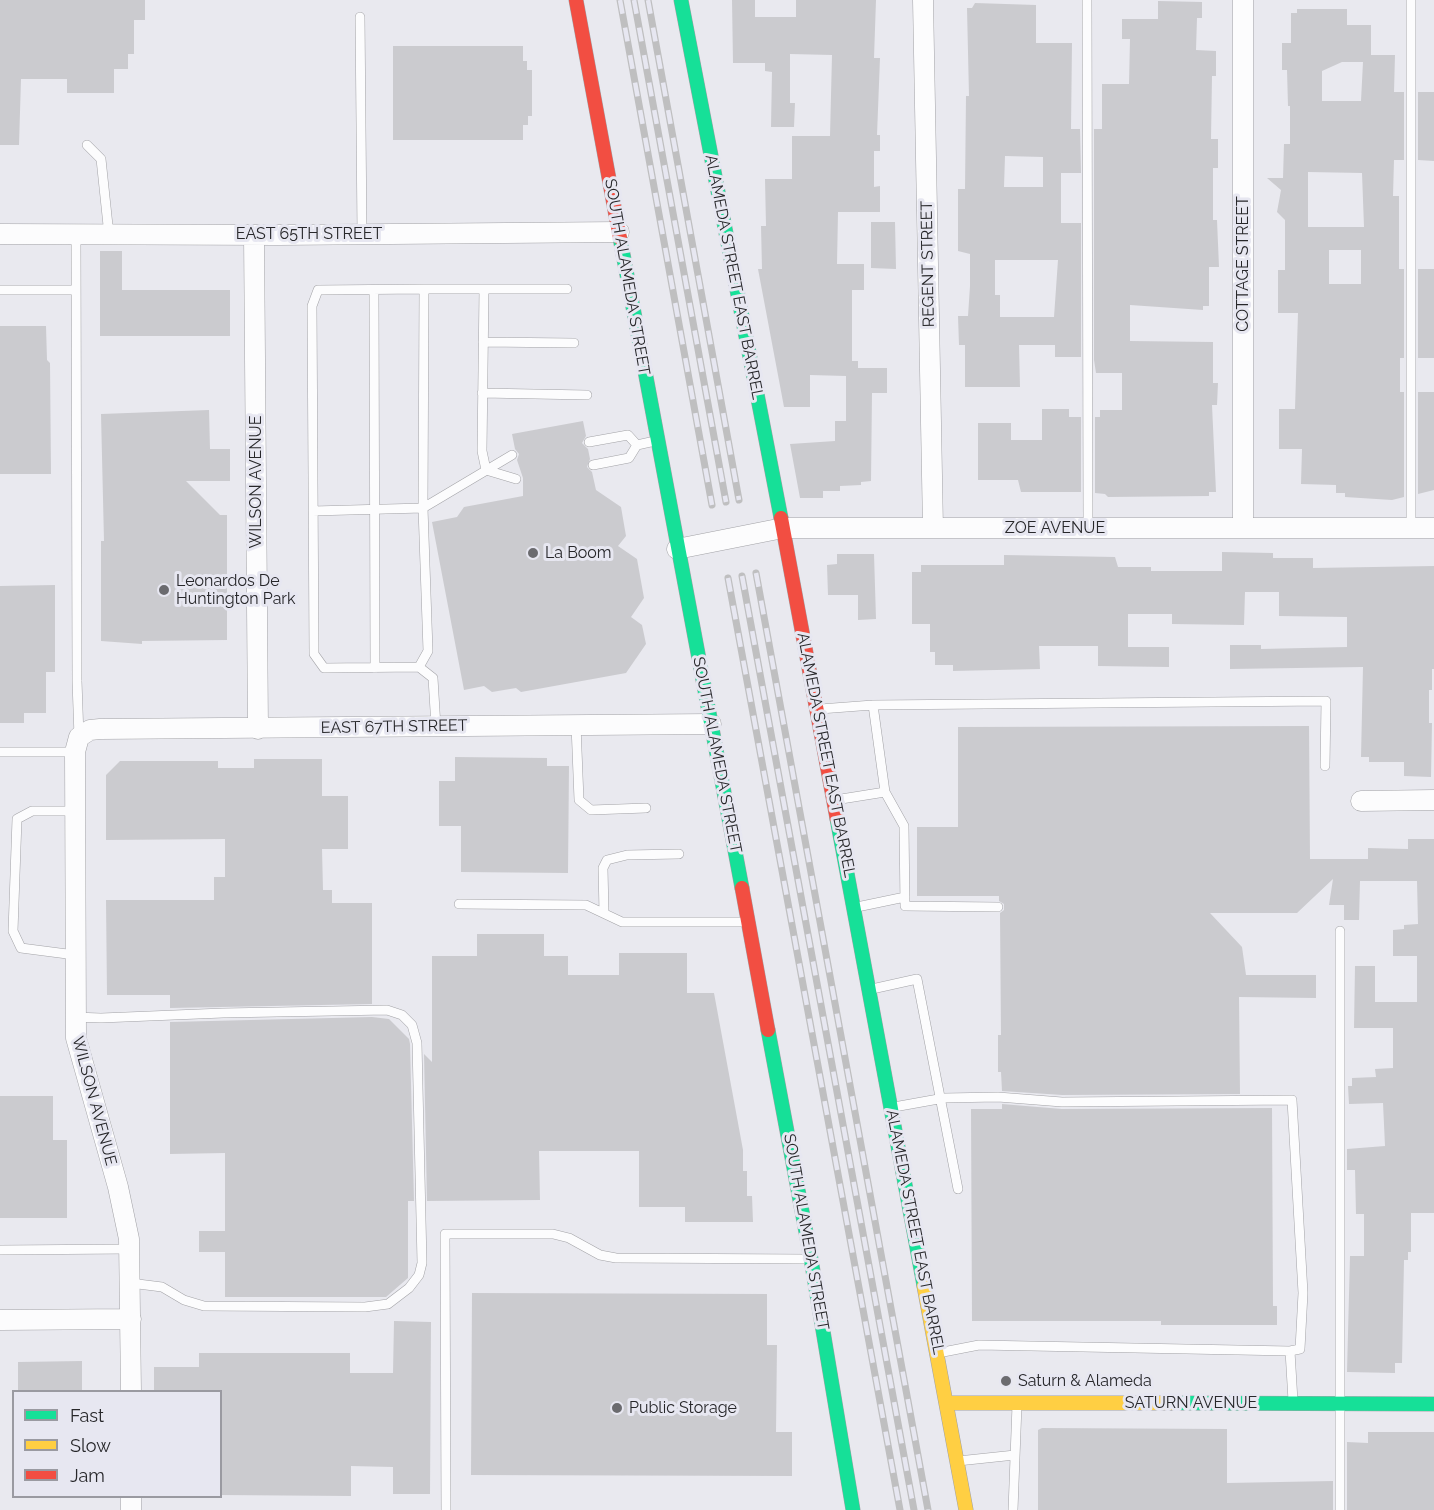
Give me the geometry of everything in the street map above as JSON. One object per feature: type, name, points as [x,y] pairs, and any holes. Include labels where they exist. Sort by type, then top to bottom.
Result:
[{"type":"street","name":"SOUTH ALAMEDA STREET","points":[[576,0],[811,1259],[853,1510]]},
{"type":"street","name":"ALAMEDA STREET EAST BARREL","points":[[681,0],[783,528],[966,1510]]},
{"type":"street","name":"REGENT STREET","points":[[923,0],[933,528]]},
{"type":"street","name":"COTTAGE STREET","points":[[1243,0],[1243,528]]},
{"type":"street","name":"EAST 65TH STREET","points":[[0,234],[254,235],[619,232]]},
{"type":"street","name":"WILSON AVENUE","points":[[254,235],[258,729]]},
{"type":"street","name":"ZOE AVENUE","points":[[677,549],[783,528],[1434,528]]},
{"type":"street","name":"EAST 67TH STREET","points":[[77,744],[90,730],[100,729],[711,724]]},
{"type":"street","name":"WILSON AVENUE","points":[[77,744],[75,1038],[118,1187],[129,1249],[131,1390]]},
{"type":"street","points":[[1361,801],[1434,800]]},
{"type":"street","points":[[0,1320],[130,1319]]},
{"type":"street","name":"SATURN AVENUE","points":[[947,1403],[1434,1404]]},
{"type":"lane","points":[[1087,0],[1088,528]]},
{"type":"lane","points":[[1411,0],[1411,528]]},
{"type":"lane","points":[[360,17],[362,234]]},
{"type":"lane","points":[[87,144],[101,159],[110,234]]},
{"type":"lane","points":[[0,752],[77,744],[76,234]]},
{"type":"lane","points":[[419,667],[428,651],[423,508],[424,289]]},
{"type":"lane","points":[[484,289],[482,451],[486,470]]},
{"type":"lane","points":[[0,290],[76,290]]},
{"type":"lane","points":[[436,727],[433,678],[419,667],[324,668],[314,654],[312,306],[318,290],[567,290]]},
{"type":"lane","points":[[374,290],[375,668]]},
{"type":"lane","points":[[483,342],[574,343]]},
{"type":"lane","points":[[482,393],[587,395]]},
{"type":"lane","points":[[589,442],[628,435],[637,445]]},
{"type":"lane","points":[[593,465],[629,458],[637,445],[657,440]]},
{"type":"lane","points":[[313,511],[423,508],[512,455]]},
{"type":"lane","points":[[486,470],[516,479]]},
{"type":"lane","points":[[817,709],[873,705],[1326,701],[1325,766]]},
{"type":"lane","points":[[873,705],[885,792],[904,826],[905,906],[998,907]]},
{"type":"lane","points":[[576,725],[579,800],[591,810],[646,808]]},
{"type":"lane","points":[[834,800],[885,792]]},
{"type":"lane","points":[[75,811],[32,811],[16,819],[14,931],[21,948],[75,955]]},
{"type":"lane","points":[[604,913],[603,868],[607,860],[627,855],[679,854]]},
{"type":"lane","points":[[854,907],[905,897]]},
{"type":"lane","points":[[459,904],[586,905],[622,922],[748,921]]},
{"type":"lane","points":[[1340,931],[1340,1510]]},
{"type":"lane","points":[[870,990],[917,980],[958,1189]]},
{"type":"lane","points":[[74,1017],[387,1010],[402,1015],[412,1025],[417,1042],[422,1263],[419,1275],[409,1288],[387,1304],[365,1307],[204,1306],[184,1300],[162,1287],[130,1282]]},
{"type":"lane","points":[[892,1108],[939,1099],[998,1097],[1062,1101],[1292,1100],[1303,1293],[1300,1349],[1290,1351],[979,1345],[938,1353]]},
{"type":"lane","points":[[446,1510],[445,1234],[553,1234],[570,1238],[600,1255],[616,1258],[811,1259]]},
{"type":"lane","points":[[0,1250],[129,1249]]},
{"type":"lane","points":[[1290,1351],[1293,1404]]},
{"type":"lane","points":[[1013,1510],[1017,1403]]},
{"type":"lane","points":[[958,1461],[1016,1455]]},
{"type":"building","points":[[0,0],[145,0],[145,20],[134,20],[134,54],[128,54],[128,69],[114,69],[114,93],[67,93],[67,79],[21,79],[19,145],[0,145]]},
{"type":"building","points":[[732,0],[755,0],[755,17],[796,17],[796,0],[876,0],[874,58],[880,58],[877,135],[880,135],[880,151],[874,151],[874,187],[880,186],[880,212],[838,212],[837,264],[864,264],[864,290],[852,290],[852,361],[858,361],[858,368],[887,368],[887,393],[872,393],[871,481],[861,482],[861,485],[840,486],[840,491],[823,491],[823,498],[800,498],[790,444],[835,441],[835,421],[846,421],[846,376],[810,375],[810,407],[784,407],[758,269],[762,269],[761,226],[766,226],[765,179],[792,179],[792,136],[830,136],[832,55],[790,54],[790,103],[795,103],[794,127],[771,127],[772,72],[765,71],[765,63],[733,63]]},
{"type":"building","points":[[1158,1],[1202,2],[1202,18],[1197,18],[1196,50],[1216,51],[1216,76],[1212,76],[1211,139],[1218,139],[1218,168],[1213,168],[1213,220],[1217,220],[1219,267],[1209,267],[1209,306],[1203,306],[1203,310],[1130,305],[1130,341],[1213,342],[1213,383],[1218,383],[1217,405],[1212,405],[1216,492],[1209,492],[1209,496],[1108,497],[1105,494],[1095,493],[1095,417],[1100,417],[1100,410],[1122,410],[1122,373],[1096,373],[1094,360],[1094,129],[1102,129],[1102,84],[1129,84],[1130,39],[1122,39],[1122,19],[1158,19]]},
{"type":"building","points":[[975,3],[1036,5],[1036,43],[1072,43],[1071,129],[1080,129],[1081,173],[1061,173],[1061,223],[1081,223],[1081,357],[1055,357],[1055,345],[1019,345],[1020,387],[965,387],[965,345],[959,345],[958,316],[968,316],[970,286],[970,254],[958,251],[958,189],[965,189],[966,96],[969,96],[967,8],[972,8]],"holes":[[[1005,156],[1043,157],[1043,187],[1004,187]],[[995,260],[1058,260],[1054,317],[1000,317],[1000,295],[995,295]]]},
{"type":"building","points":[[1297,9],[1347,9],[1347,25],[1371,25],[1371,55],[1395,55],[1394,92],[1404,92],[1404,160],[1394,160],[1393,196],[1399,196],[1399,269],[1404,269],[1404,358],[1400,358],[1400,392],[1404,392],[1404,497],[1392,500],[1345,497],[1345,493],[1336,493],[1336,485],[1301,484],[1302,449],[1279,449],[1279,409],[1295,409],[1298,313],[1278,313],[1278,270],[1285,270],[1285,220],[1277,212],[1281,190],[1267,178],[1283,178],[1284,144],[1290,144],[1290,106],[1288,106],[1287,70],[1282,70],[1282,43],[1291,43],[1291,13],[1297,13]],"holes":[[[1342,62],[1363,62],[1361,101],[1322,101],[1322,71]],[[1308,172],[1362,173],[1364,227],[1308,227]],[[1329,250],[1361,250],[1361,284],[1329,284]]]},
{"type":"building","points":[[393,46],[523,46],[523,61],[527,61],[527,70],[532,70],[532,116],[528,116],[528,125],[523,125],[523,140],[393,140]]},
{"type":"building","points":[[1418,92],[1434,92],[1434,161],[1418,160]]},
{"type":"building","points":[[871,222],[895,222],[896,269],[871,268]]},
{"type":"building","points":[[100,251],[122,251],[122,290],[230,290],[230,336],[100,336]]},
{"type":"building","points":[[1418,269],[1434,269],[1434,358],[1418,358]]},
{"type":"building","points":[[0,326],[46,326],[47,360],[50,363],[51,474],[0,474]]},
{"type":"building","points":[[1418,392],[1434,392],[1434,490],[1418,494]]},
{"type":"building","points":[[1042,409],[1069,409],[1069,417],[1081,417],[1081,492],[1021,492],[1018,480],[978,480],[978,423],[1011,423],[1011,440],[1042,440]]},
{"type":"building","name":"Leonardos De Huntington Park","points":[[209,410],[210,449],[230,449],[230,481],[186,481],[220,515],[227,515],[227,640],[142,641],[142,644],[101,641],[101,541],[104,541],[101,414]]},
{"type":"building","name":"La Boom","points":[[583,421],[586,436],[582,443],[588,449],[590,459],[587,467],[592,472],[596,490],[621,507],[626,536],[618,546],[637,559],[644,598],[631,617],[642,625],[646,644],[626,673],[521,692],[516,688],[492,692],[484,686],[464,690],[432,522],[457,517],[464,507],[523,496],[523,478],[517,460],[519,454],[515,449],[512,434]]},
{"type":"building","points":[[1222,552],[1273,553],[1273,558],[1313,558],[1313,568],[1434,566],[1434,669],[1432,669],[1432,690],[1429,690],[1429,723],[1432,723],[1431,777],[1404,776],[1404,762],[1369,762],[1369,757],[1361,757],[1363,667],[1230,669],[1230,645],[1261,645],[1261,649],[1347,647],[1347,617],[1279,616],[1279,592],[1245,592],[1244,625],[1172,624],[1172,614],[1128,614],[1128,647],[1169,647],[1169,667],[1098,666],[1098,646],[1039,646],[1040,669],[953,671],[953,665],[935,665],[935,652],[930,652],[930,624],[912,624],[912,572],[921,572],[921,565],[1004,565],[1004,555],[1115,557],[1118,567],[1151,567],[1151,571],[1222,571]]},
{"type":"building","points":[[837,554],[874,554],[876,619],[858,620],[858,595],[828,595],[827,565],[837,564]]},
{"type":"building","points":[[55,585],[55,672],[46,672],[46,713],[24,713],[24,723],[0,723],[0,586]]},
{"type":"building","points":[[1309,726],[1310,859],[1368,859],[1368,848],[1408,849],[1408,839],[1434,839],[1434,1213],[1411,1213],[1411,1252],[1408,1252],[1408,1260],[1404,1260],[1402,1363],[1395,1363],[1395,1373],[1347,1372],[1350,1256],[1364,1256],[1364,1214],[1356,1214],[1355,1170],[1347,1170],[1347,1149],[1385,1146],[1383,1103],[1349,1104],[1348,1086],[1352,1086],[1352,1078],[1376,1077],[1375,1069],[1393,1068],[1393,1028],[1354,1028],[1355,966],[1375,966],[1375,1002],[1417,1002],[1417,956],[1393,956],[1393,930],[1404,929],[1404,925],[1418,924],[1417,881],[1360,881],[1359,920],[1344,920],[1344,905],[1329,905],[1333,879],[1297,913],[1210,913],[1242,947],[1246,975],[1316,975],[1316,998],[1239,997],[1240,1094],[1062,1095],[1002,1091],[1001,1072],[998,1072],[998,1035],[1001,1035],[1000,913],[1004,910],[1004,904],[999,901],[999,896],[917,896],[917,827],[958,827],[958,727]]},
{"type":"building","points":[[455,757],[547,758],[547,766],[569,766],[568,873],[461,872],[461,826],[439,826],[439,781],[455,781]]},
{"type":"building","points":[[254,759],[322,759],[322,796],[348,796],[348,849],[322,849],[323,890],[332,890],[332,903],[372,903],[372,1004],[170,1008],[170,995],[107,995],[106,900],[214,900],[214,877],[225,877],[225,839],[106,840],[106,775],[120,761],[218,761],[218,768],[254,768]]},
{"type":"building","points":[[477,934],[544,934],[544,956],[568,956],[568,975],[619,975],[619,953],[687,953],[687,993],[714,993],[743,1150],[743,1171],[747,1171],[747,1196],[752,1196],[753,1222],[685,1222],[685,1207],[639,1207],[639,1151],[539,1151],[540,1200],[427,1201],[424,1054],[432,1062],[432,956],[477,956]]},
{"type":"building","points":[[372,1017],[389,1019],[409,1039],[410,1044],[414,1201],[408,1201],[408,1278],[386,1297],[225,1297],[225,1252],[199,1252],[199,1231],[225,1231],[225,1153],[170,1154],[170,1022]]},
{"type":"building","points":[[0,1096],[53,1096],[53,1140],[67,1140],[67,1218],[0,1218]]},
{"type":"building","points":[[1002,1104],[1062,1109],[1272,1108],[1273,1306],[1277,1306],[1277,1325],[1161,1325],[1161,1321],[972,1321],[971,1109],[1002,1109]]},
{"type":"building","name":"Public Storage","points":[[472,1293],[767,1294],[767,1345],[777,1345],[776,1432],[792,1432],[792,1476],[471,1475]]},
{"type":"building","points":[[394,1321],[431,1322],[430,1494],[393,1494],[393,1467],[351,1466],[351,1496],[222,1495],[222,1390],[154,1390],[154,1367],[199,1367],[199,1353],[350,1353],[350,1373],[393,1373]]},
{"type":"building","points":[[82,1361],[82,1390],[18,1390],[18,1362]]},
{"type":"building","points":[[1042,1428],[1227,1429],[1227,1483],[1333,1481],[1333,1510],[1038,1510],[1038,1430]]},
{"type":"building","points":[[1368,1432],[1434,1432],[1434,1510],[1347,1510],[1347,1442],[1368,1443]]},
{"type":"railway","points":[[620,0],[712,505]]},
{"type":"railway","points":[[634,0],[726,502]]},
{"type":"railway","points":[[648,0],[739,500]]},
{"type":"railway","points":[[756,573],[928,1510]]},
{"type":"railway","points":[[742,576],[914,1510]]},
{"type":"railway","points":[[728,578],[900,1510]]},
{"type":"traffic: fast","points":[[681,0],[781,518]]},
{"type":"traffic: fast","points":[[620,238],[742,888]]},
{"type":"traffic: fast","points":[[837,819],[924,1286]]},
{"type":"traffic: fast","points":[[768,1030],[811,1259],[853,1510]]},
{"type":"traffic: fast","points":[[1171,1403],[1434,1404]]},
{"type":"traffic: slow","points":[[924,1286],[966,1510]]},
{"type":"traffic: slow","points":[[947,1403],[1171,1403]]},
{"type":"traffic: jam","points":[[576,0],[620,238]]},
{"type":"traffic: jam","points":[[781,518],[837,819]]},
{"type":"traffic: jam","points":[[742,888],[768,1030]]},
{"type":"place","name":"La Boom","points":[[533,553]]},
{"type":"place","name":"Leonardos De Huntington Park","points":[[164,590]]},
{"type":"place","name":"Saturn & Alameda","points":[[1006,1381]]},
{"type":"place","name":"Public Storage","points":[[617,1408]]}]
